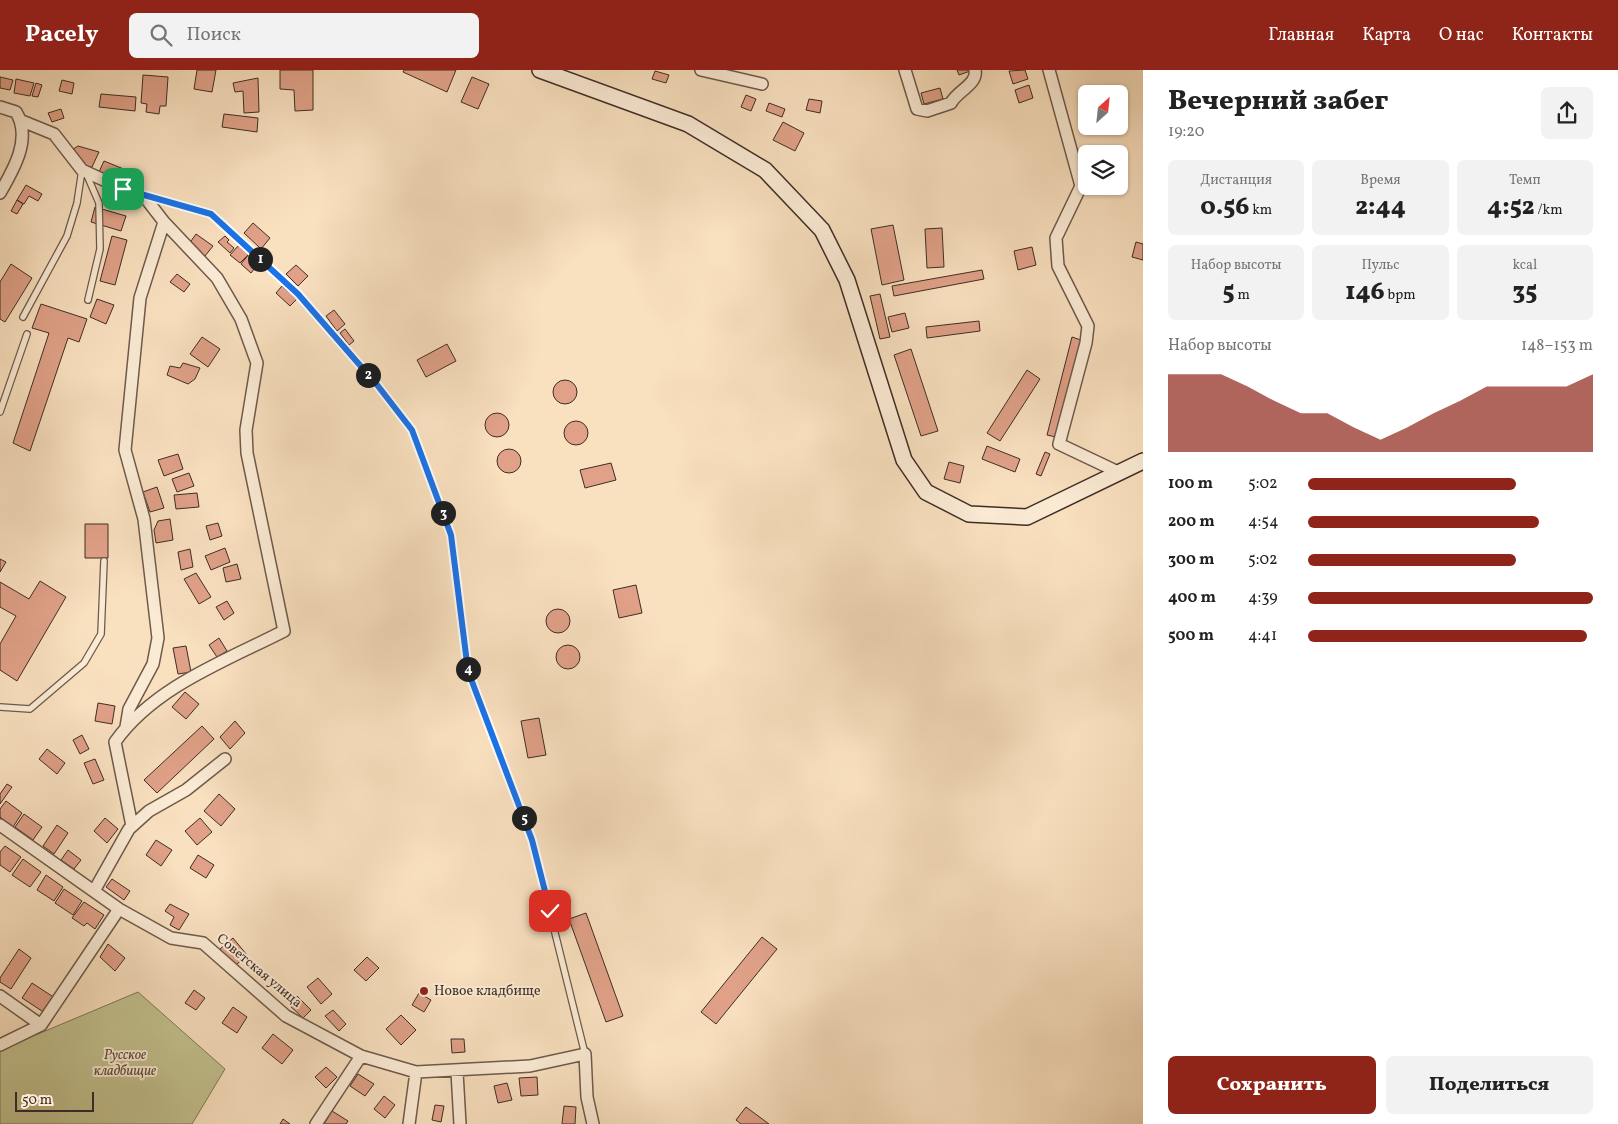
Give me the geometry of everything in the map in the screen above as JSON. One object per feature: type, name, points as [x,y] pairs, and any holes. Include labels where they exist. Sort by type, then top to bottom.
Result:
[{"type":"main road","points":[[540,70],[688,124],[765,170],[822,230],[846,280],[904,460],[926,492],[969,514],[1027,517],[1143,461]]},
{"type":"street","points":[[701,70],[762,84]]},
{"type":"street","points":[[905,70],[918,109],[927,111],[951,103],[955,94],[968,86],[974,78],[976,70]]},
{"type":"street","points":[[1048,70],[1081,186],[1056,238],[1058,266],[1088,326],[1086,343],[1059,444],[1118,472]]},
{"type":"street","points":[[0,107],[16,112],[22,121],[24,141],[0,193]]},
{"type":"street","points":[[22,121],[54,134],[84,171],[147,200],[164,222],[217,278],[241,319],[257,363],[246,430],[247,453],[277,588],[284,631],[174,687],[126,727],[115,742],[132,826]]},
{"type":"street","points":[[126,727],[129,709],[153,664],[158,638],[144,519],[125,450],[140,298],[164,222]]},
{"type":"street","points":[[94,891],[132,826],[148,811],[186,790],[225,759]]},
{"type":"street","name":"Советская улица","points":[[0,825],[119,909],[171,938],[203,943],[286,1016],[361,1056],[416,1072],[457,1072],[530,1066],[585,1054]]},
{"type":"street","points":[[0,1045],[41,1025],[119,909]]},
{"type":"street","points":[[0,996],[41,1025]]},
{"type":"street","points":[[585,1054],[587,1097],[593,1124]]},
{"type":"street","points":[[316,1124],[361,1056]]},
{"type":"street","points":[[409,1124],[416,1072]]},
{"type":"street","points":[[457,1072],[460,1124]]},
{"type":"lane","points":[[84,171],[99,203],[100,248],[88,300]]},
{"type":"lane","points":[[23,317],[67,236],[78,203],[84,171]]},
{"type":"lane","points":[[123,189],[211,214],[298,294],[378,386],[412,430],[451,535],[468,671],[532,840],[585,1054]]},
{"type":"lane","points":[[0,412],[27,334]]},
{"type":"lane","points":[[0,707],[30,709],[84,662],[101,634],[104,561]]},
{"type":"green space","name":"Русское кладбищие","points":[[138,992],[225,1069],[192,1124],[0,1124],[0,1050]]},
{"type":"building","points":[[197,70],[216,70],[212,92],[194,89]]},
{"type":"building","points":[[280,70],[313,70],[313,110],[295,111],[294,90],[280,89]]},
{"type":"building","points":[[404,70],[456,70],[447,92],[403,72]]},
{"type":"building","points":[[957,70],[973,70],[959,75]]},
{"type":"building","points":[[1025,70],[1028,79],[1013,84],[1009,71]]},
{"type":"building","points":[[655,71],[669,75],[666,83],[652,79]]},
{"type":"building","points":[[143,75],[168,77],[166,106],[160,106],[159,114],[146,112],[147,104],[141,103]]},
{"type":"building","points":[[0,77],[13,80],[10,90],[0,88]]},
{"type":"building","points":[[472,77],[489,84],[478,109],[461,102]]},
{"type":"building","points":[[258,78],[259,112],[244,113],[243,91],[235,92],[233,83]]},
{"type":"building","points":[[16,79],[34,83],[30,96],[14,93]]},
{"type":"building","points":[[62,80],[74,83],[72,94],[59,91]]},
{"type":"building","points":[[36,83],[42,85],[38,97],[32,96]]},
{"type":"building","points":[[1029,85],[1033,98],[1019,103],[1015,90]]},
{"type":"building","points":[[940,88],[943,99],[924,104],[921,93]]},
{"type":"building","points":[[101,94],[136,97],[135,111],[99,107]]},
{"type":"building","points":[[746,95],[756,99],[751,111],[741,107]]},
{"type":"building","points":[[809,99],[822,101],[820,113],[806,110]]},
{"type":"building","points":[[769,103],[785,109],[782,117],[766,111]]},
{"type":"building","points":[[61,109],[64,118],[52,122],[48,113]]},
{"type":"building","points":[[224,114],[258,118],[257,132],[222,127]]},
{"type":"building","points":[[783,122],[804,133],[795,151],[773,140]]},
{"type":"building","points":[[78,146],[99,152],[92,167],[86,167],[72,150]]},
{"type":"building","points":[[104,161],[126,170],[121,181],[99,172]]},
{"type":"building","points":[[26,185],[42,194],[38,201],[29,196],[24,204],[17,200]]},
{"type":"building","points":[[17,200],[23,204],[17,214],[11,211]]},
{"type":"building","points":[[95,207],[126,216],[121,231],[91,222]]},
{"type":"building","points":[[253,223],[270,238],[261,249],[244,233]]},
{"type":"building","points":[[893,225],[904,280],[882,285],[871,229]]},
{"type":"building","points":[[942,228],[944,267],[927,268],[925,229]]},
{"type":"building","points":[[196,234],[213,246],[205,256],[189,244]]},
{"type":"building","points":[[112,236],[127,240],[115,285],[100,281]]},
{"type":"building","points":[[225,236],[229,240],[227,242],[234,248],[230,253],[218,242]]},
{"type":"building","points":[[1136,242],[1143,244],[1143,260],[1132,257]]},
{"type":"building","points":[[239,245],[249,254],[240,263],[230,255]]},
{"type":"building","points":[[1032,247],[1036,265],[1018,270],[1014,251]]},
{"type":"building","points":[[249,254],[259,263],[251,273],[241,264]]},
{"type":"building","points":[[11,264],[32,278],[5,322],[0,319],[0,282]]},
{"type":"building","points":[[296,265],[308,276],[298,286],[286,274]]},
{"type":"building","points":[[982,270],[984,279],[894,296],[892,286]]},
{"type":"building","points":[[177,274],[190,284],[184,292],[170,282]]},
{"type":"building","points":[[282,286],[297,299],[290,306],[276,293]]},
{"type":"building","points":[[880,294],[890,337],[880,339],[870,296]]},
{"type":"building","points":[[97,299],[114,305],[106,324],[90,317]]},
{"type":"building","points":[[41,304],[87,319],[79,342],[68,338],[30,451],[13,443],[49,333],[32,328]]},
{"type":"building","points":[[334,310],[345,324],[337,331],[326,316]]},
{"type":"building","points":[[905,313],[909,328],[892,332],[888,317]]},
{"type":"building","points":[[979,321],[980,331],[927,338],[926,327]]},
{"type":"building","points":[[345,329],[354,341],[349,345],[340,333]]},
{"type":"building","points":[[202,337],[220,349],[208,367],[190,354]]},
{"type":"building","points":[[1072,337],[1081,340],[1056,437],[1047,435]]},
{"type":"building","points":[[447,344],[456,361],[426,377],[417,360]]},
{"type":"building","points":[[911,349],[938,431],[921,436],[894,355]]},
{"type":"building","points":[[183,363],[200,368],[195,379],[188,384],[167,375],[170,366],[180,368]]},
{"type":"building","points":[[1027,370],[1040,379],[1000,441],[987,433]]},
{"type":"building","points":[[565,380],[570,381],[576,387],[576,397],[570,403],[565,404],[560,403],[554,397],[553,392],[554,387],[560,381]]},
{"type":"building","points":[[497,413],[502,414],[508,420],[508,430],[502,436],[497,437],[492,436],[486,430],[485,425],[486,420],[492,414]]},
{"type":"building","points":[[576,421],[581,422],[587,428],[587,438],[581,444],[576,445],[571,444],[565,438],[564,433],[565,428],[571,422]]},
{"type":"building","points":[[987,446],[1020,459],[1015,472],[982,459]]},
{"type":"building","points":[[509,449],[514,450],[520,456],[520,466],[514,472],[509,473],[504,472],[498,466],[497,461],[498,456],[504,450]]},
{"type":"building","points":[[1045,452],[1050,454],[1041,476],[1036,474]]},
{"type":"building","points":[[178,454],[183,469],[164,476],[158,460]]},
{"type":"building","points":[[949,462],[964,466],[960,483],[944,479]]},
{"type":"building","points":[[611,463],[616,480],[585,488],[580,470]]},
{"type":"building","points":[[189,473],[194,486],[177,492],[172,479]]},
{"type":"building","points":[[157,487],[164,508],[150,512],[143,492]]},
{"type":"building","points":[[197,493],[199,507],[176,509],[174,495]]},
{"type":"building","points":[[170,519],[173,540],[156,543],[154,530],[158,521]]},
{"type":"building","points":[[218,523],[222,536],[210,540],[206,526]]},
{"type":"building","points":[[85,524],[108,524],[108,558],[85,558]]},
{"type":"building","points":[[225,548],[230,562],[211,570],[205,556]]},
{"type":"building","points":[[190,549],[193,567],[181,570],[178,552]]},
{"type":"building","points":[[0,559],[6,562],[0,572]]},
{"type":"building","points":[[237,564],[241,579],[226,582],[223,568]]},
{"type":"building","points":[[196,573],[211,597],[199,604],[184,579]]},
{"type":"building","points":[[40,581],[66,597],[17,681],[0,670],[0,644],[16,616],[0,607],[0,582],[29,599]]},
{"type":"building","points":[[636,585],[642,613],[619,618],[613,590]]},
{"type":"building","points":[[227,601],[234,613],[224,620],[216,607]]},
{"type":"building","points":[[558,609],[563,610],[569,616],[569,626],[563,632],[558,633],[553,632],[547,626],[546,621],[547,616],[553,610]]},
{"type":"building","points":[[219,638],[227,651],[217,657],[209,645]]},
{"type":"building","points":[[568,645],[573,646],[579,652],[579,662],[573,668],[568,669],[563,668],[557,662],[556,657],[557,652],[563,646]]},
{"type":"building","points":[[186,646],[191,672],[178,674],[173,648]]},
{"type":"building","points":[[185,692],[199,704],[186,719],[172,707]]},
{"type":"building","points":[[98,703],[115,706],[112,724],[95,721]]},
{"type":"building","points":[[539,718],[546,755],[528,758],[521,721]]},
{"type":"building","points":[[235,721],[245,733],[230,749],[220,737]]},
{"type":"building","points":[[202,726],[214,739],[157,793],[144,780]]},
{"type":"building","points":[[82,735],[89,749],[80,754],[73,740]]},
{"type":"building","points":[[47,749],[65,763],[57,774],[39,759]]},
{"type":"building","points":[[95,759],[104,780],[93,784],[84,763]]},
{"type":"building","points":[[7,784],[12,787],[0,804],[0,794]]},
{"type":"building","points":[[219,794],[235,809],[221,826],[204,811]]},
{"type":"building","points":[[6,801],[22,813],[13,827],[0,817],[0,809]]},
{"type":"building","points":[[24,814],[42,827],[33,840],[15,827]]},
{"type":"building","points":[[105,818],[118,829],[107,843],[94,831]]},
{"type":"building","points":[[200,818],[212,832],[197,845],[185,831]]},
{"type":"building","points":[[57,825],[68,833],[54,854],[43,846]]},
{"type":"building","points":[[156,840],[172,850],[161,866],[146,855]]},
{"type":"building","points":[[5,846],[21,857],[10,872],[0,865],[0,852]]},
{"type":"building","points":[[68,850],[81,860],[74,869],[61,860]]},
{"type":"building","points":[[198,855],[214,865],[206,878],[190,868]]},
{"type":"building","points":[[23,859],[41,872],[30,887],[12,875]]},
{"type":"building","points":[[46,875],[63,887],[54,901],[37,890]]},
{"type":"building","points":[[112,879],[130,891],[124,900],[106,887]]},
{"type":"building","points":[[64,889],[82,901],[73,915],[55,903]]},
{"type":"building","points":[[84,902],[104,915],[95,929],[87,923],[84,926],[72,918]]},
{"type":"building","points":[[170,904],[189,914],[179,930],[170,925],[174,917],[165,911]]},
{"type":"building","points":[[586,913],[623,1016],[606,1022],[569,919]]},
{"type":"building","points":[[762,937],[777,949],[716,1024],[701,1012]]},
{"type":"building","points":[[233,938],[247,955],[235,966],[220,949]]},
{"type":"building","points":[[108,944],[125,958],[115,971],[100,957]]},
{"type":"building","points":[[19,949],[31,958],[11,989],[0,982],[0,978]]},
{"type":"building","points":[[367,957],[379,968],[366,981],[354,970]]},
{"type":"building","points":[[318,978],[332,994],[321,1004],[307,987]]},
{"type":"building","points":[[32,983],[55,998],[45,1013],[22,998]]},
{"type":"building","points":[[194,990],[205,998],[196,1010],[185,1003]]},
{"type":"building","points":[[419,993],[431,1000],[424,1012],[412,1005]]},
{"type":"building","points":[[297,996],[311,1010],[303,1018],[289,1005]]},
{"type":"building","points":[[233,1007],[247,1017],[237,1033],[222,1023]]},
{"type":"building","points":[[333,1010],[346,1024],[339,1031],[325,1016]]},
{"type":"building","points":[[401,1015],[416,1030],[401,1045],[386,1029]]},
{"type":"building","points":[[273,1034],[293,1050],[282,1064],[262,1048]]},
{"type":"building","points":[[451,1039],[464,1039],[465,1052],[452,1053]]},
{"type":"building","points":[[326,1067],[337,1077],[326,1088],[315,1077]]},
{"type":"building","points":[[358,1074],[374,1084],[365,1096],[350,1086]]},
{"type":"building","points":[[537,1077],[538,1095],[521,1096],[519,1078]]},
{"type":"building","points":[[507,1083],[512,1100],[498,1103],[494,1086]]},
{"type":"building","points":[[384,1096],[395,1105],[385,1118],[374,1109]]},
{"type":"building","points":[[435,1105],[444,1106],[441,1122],[432,1120]]},
{"type":"building","points":[[564,1106],[576,1107],[575,1124],[562,1124]]},
{"type":"building","points":[[746,1107],[769,1124],[741,1124],[736,1120]]},
{"type":"building","points":[[332,1111],[348,1121],[346,1124],[324,1124]]},
{"type":"building","points":[[283,1119],[290,1124],[280,1124]]},
{"type":"place","name":"Новое кладбище","points":[[424,991]]},
{"type":"route","points":[[123,189],[211,214],[298,294],[378,386],[412,430],[451,535],[468,671],[532,840],[550,911]]}]
